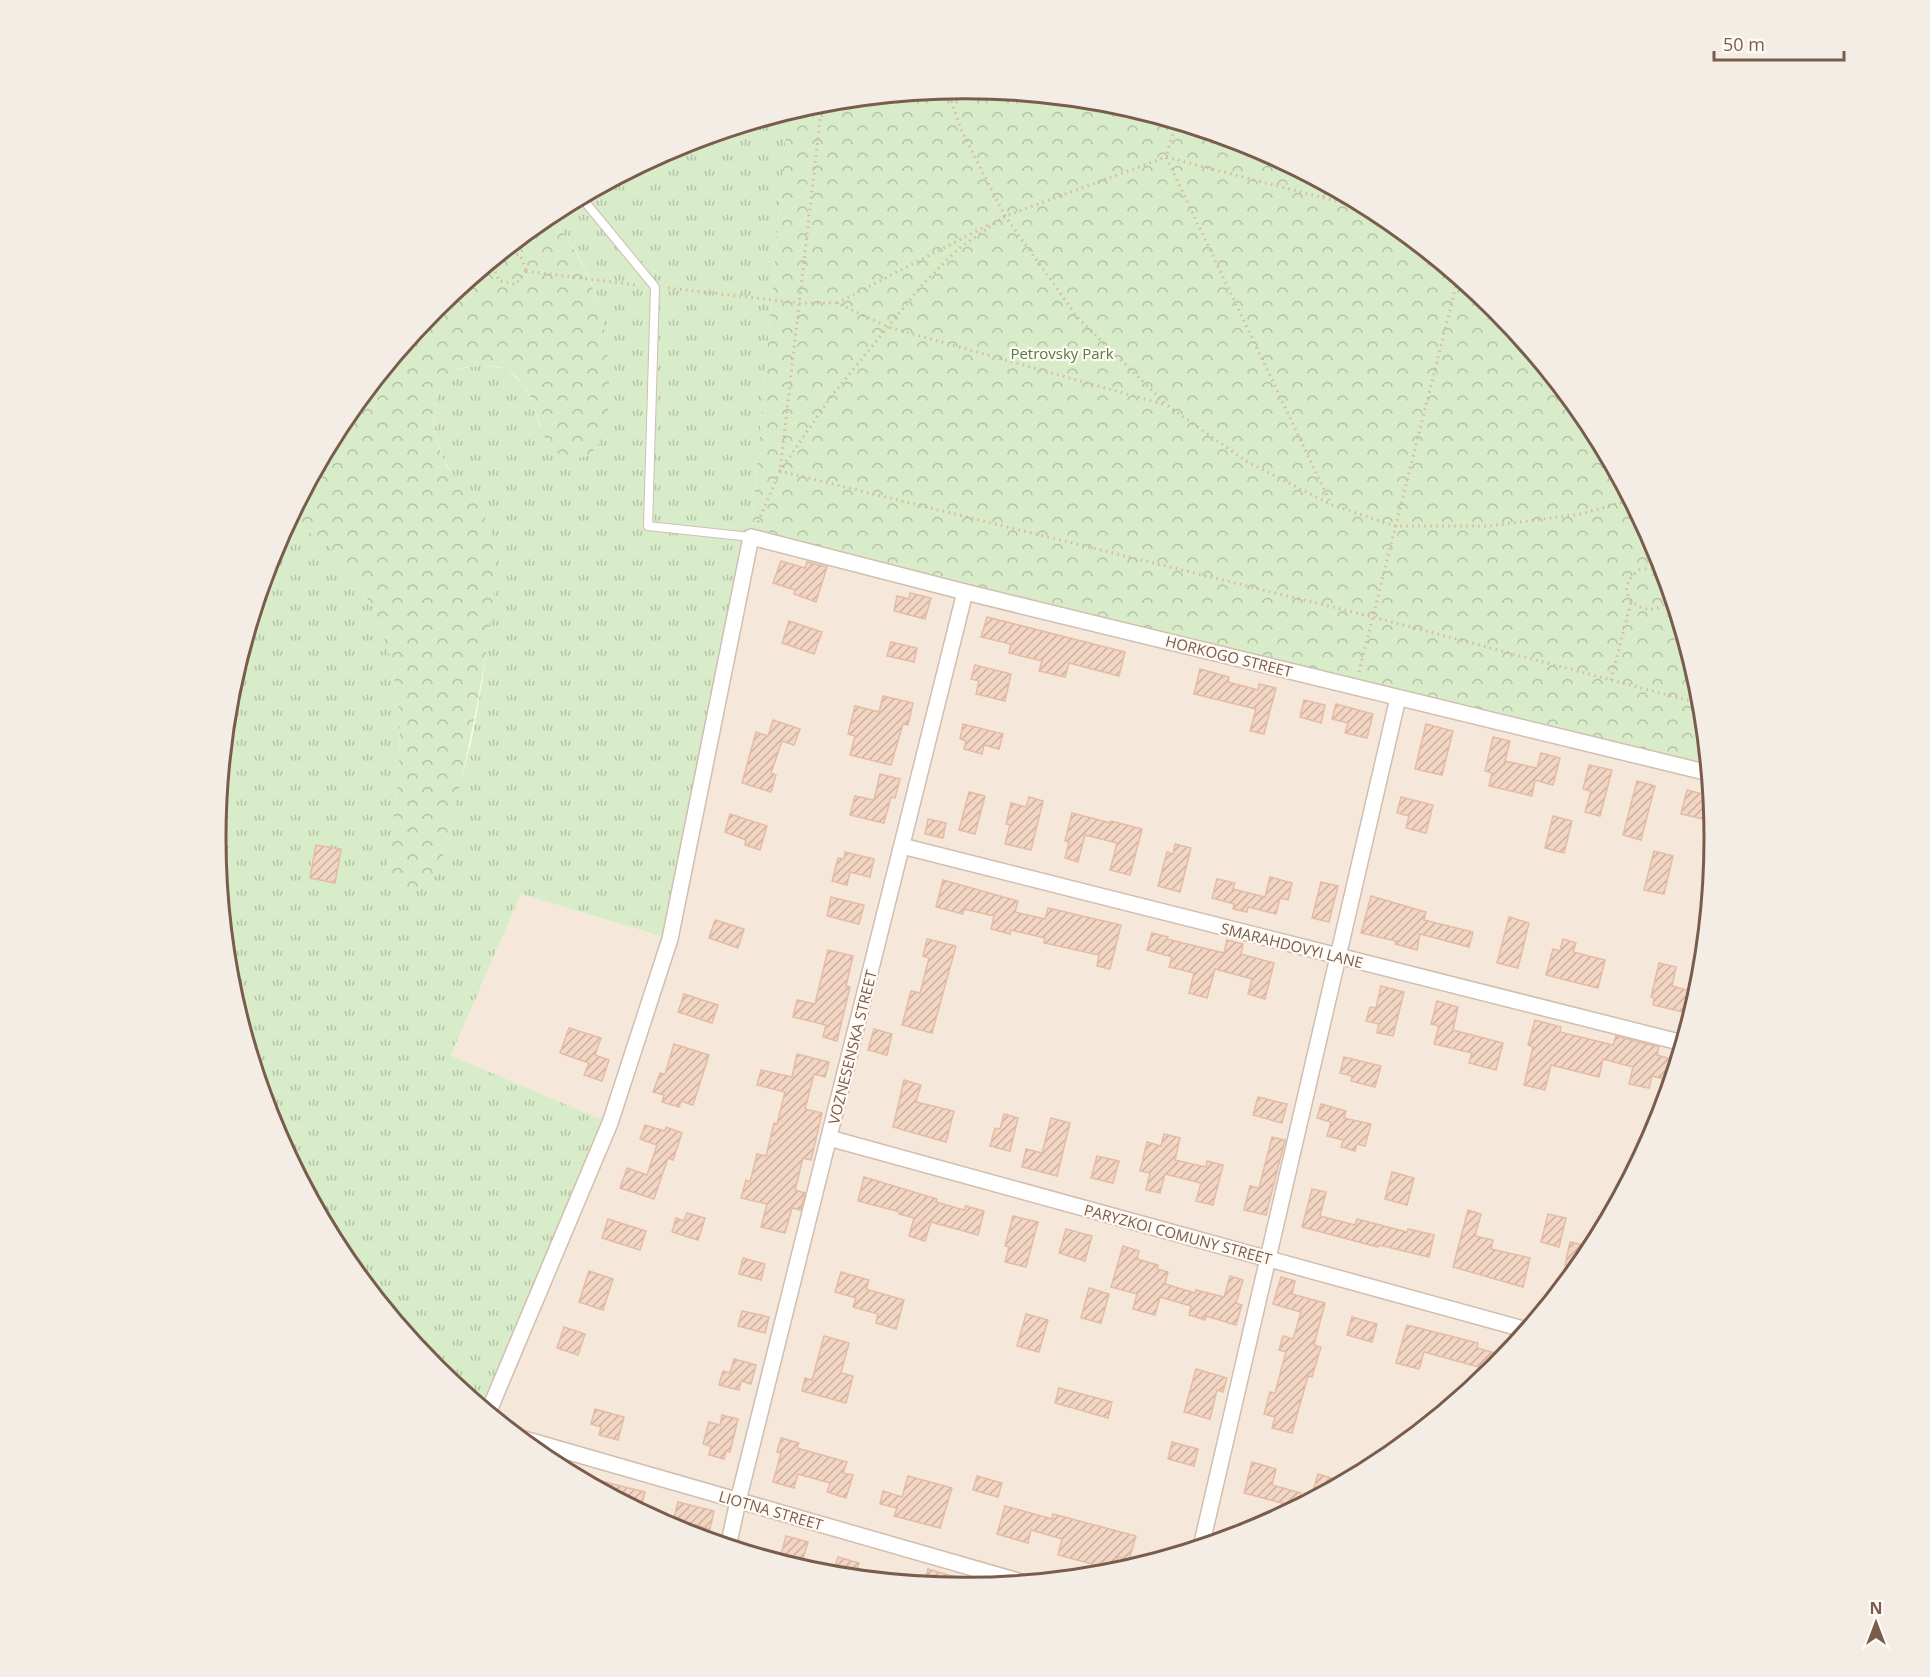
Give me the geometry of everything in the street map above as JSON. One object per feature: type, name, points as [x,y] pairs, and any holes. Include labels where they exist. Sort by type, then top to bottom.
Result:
[{"type":"street","name":"HORKOGO STREET","points":[[751,537],[965,592],[1701,771]]},
{"type":"street","points":[[491,1406],[610,1123],[670,939],[751,537]]},
{"type":"street","name":"VOZNESENSKA STREET","points":[[730,1540],[965,592]]},
{"type":"street","points":[[1203,1539],[1398,698]]},
{"type":"street","name":"SMARAHDOVYI LANE","points":[[902,846],[1676,1041]]},
{"type":"street","name":"PARYZKOI COMUNY STREET","points":[[829,1138],[1519,1328]]},
{"type":"street","name":"LIOTNA STREET","points":[[542,1444],[1002,1576]]},
{"type":"lane","points":[[586,203],[655,286],[648,526],[751,537]]},
{"type":"path","points":[[950,100],[962,132],[1005,216],[1078,318],[1168,406],[1246,461],[1332,506],[1395,526],[1489,526],[1581,514],[1623,502]]},
{"type":"path","points":[[780,471],[821,113]]},
{"type":"path","points":[[1174,129],[1166,157],[1332,506]]},
{"type":"path","points":[[837,303],[1005,216],[1166,157],[1343,203]]},
{"type":"path","points":[[751,537],[780,471],[830,398],[922,285],[957,250],[1005,216]]},
{"type":"path","points":[[512,254],[520,255],[526,271]]},
{"type":"path","points":[[494,269],[499,281],[516,284],[526,271]]},
{"type":"path","points":[[526,271],[619,284]]},
{"type":"path","points":[[655,286],[799,303],[837,303],[888,327],[1168,406]]},
{"type":"path","points":[[1356,687],[1456,286]]},
{"type":"path","points":[[780,471],[1373,617],[1691,701]]},
{"type":"path","points":[[1611,680],[1631,602],[1627,588],[1633,575],[1639,570],[1653,569]]},
{"type":"path","points":[[1631,602],[1643,610],[1658,608],[1665,600]]},
{"type":"shaded area","points":[[751,537],[1701,771],[1705,838],[1703,887],[1690,983],[1679,1030],[1665,1076],[1628,1166],[1580,1249],[1552,1289],[1488,1361],[1453,1394],[1415,1425],[1335,1479],[1248,1522],[1203,1539],[1109,1564],[1062,1572],[965,1578],[917,1576],[868,1572],[774,1553],[727,1539],[638,1502],[554,1453],[487,1402],[451,1057],[521,894],[669,939]]},
{"type":"green space","name":"Petrovsky Park","points":[[965,99],[1062,105],[1156,124],[1248,155],[1335,198],[1415,252],[1453,283],[1521,351],[1552,388],[1580,428],[1628,511],[1648,556],[1679,647],[1690,694],[1701,771],[751,537],[787,121],[868,105]]},
{"type":"green space","points":[[787,121],[751,537],[670,939],[521,894],[451,1056],[610,1123],[491,1406],[442,1361],[378,1289],[325,1208],[302,1166],[282,1121],[251,1030],[232,935],[227,887],[227,790],[240,694],[251,647],[265,601],[296,523],[326,543],[342,561],[372,605],[390,655],[400,713],[399,773],[387,872],[438,867],[472,739],[483,677],[495,577],[478,503],[456,479],[443,459],[436,436],[433,410],[441,384],[458,369],[484,365],[507,369],[523,385],[533,402],[540,427],[609,393],[608,359],[599,304],[590,280],[556,223],[638,175],[727,138]]},
{"type":"green space","points":[[556,223],[590,280],[603,320],[609,369],[606,423],[599,443],[586,456],[567,457],[552,449],[547,442],[529,394],[516,377],[505,369],[487,366],[458,369],[443,383],[438,393],[434,424],[439,446],[449,470],[475,498],[485,515],[493,547],[495,584],[478,701],[445,848],[434,876],[423,888],[416,891],[401,893],[390,884],[387,872],[399,773],[400,713],[390,655],[372,605],[342,561],[326,543],[297,525],[302,511],[350,428],[378,388],[409,351],[477,283]]},
{"type":"building","points":[[781,561],[805,568],[807,562],[827,567],[816,602],[794,594],[795,590],[773,583]]},
{"type":"building","points":[[910,593],[931,598],[925,619],[894,611],[897,596],[909,599]]},
{"type":"building","points":[[987,617],[1125,652],[1119,676],[1069,663],[1065,677],[1039,671],[1042,661],[1009,653],[1011,644],[981,637]]},
{"type":"building","points":[[789,621],[822,632],[814,654],[782,643]]},
{"type":"building","points":[[891,642],[917,648],[914,662],[887,656]]},
{"type":"building","points":[[975,665],[1011,674],[1005,701],[976,694],[979,681],[971,679]]},
{"type":"building","points":[[1200,669],[1229,677],[1228,682],[1258,690],[1259,684],[1276,688],[1264,734],[1250,731],[1256,709],[1194,694]]},
{"type":"building","points":[[883,696],[913,703],[908,725],[903,724],[891,765],[850,755],[855,736],[848,734],[855,706],[879,712]]},
{"type":"building","points":[[1304,700],[1325,705],[1321,723],[1300,717]]},
{"type":"building","points":[[1336,704],[1373,714],[1367,738],[1345,733],[1348,723],[1332,719]]},
{"type":"building","points":[[773,720],[800,729],[794,745],[782,741],[771,773],[776,775],[771,792],[742,783],[756,732],[768,736]]},
{"type":"building","points":[[963,724],[1003,734],[999,749],[984,745],[982,754],[964,749],[966,741],[960,739]]},
{"type":"building","points":[[1426,724],[1453,731],[1442,775],[1415,769]]},
{"type":"building","points":[[1493,737],[1510,741],[1505,761],[1537,768],[1541,753],[1560,758],[1553,785],[1535,780],[1532,796],[1489,786],[1492,773],[1485,771]]},
{"type":"building","points":[[1589,765],[1612,770],[1600,816],[1585,812],[1591,791],[1583,789]]},
{"type":"building","points":[[880,774],[900,779],[895,798],[891,797],[884,823],[850,815],[855,796],[874,800]]},
{"type":"building","points":[[1637,781],[1655,786],[1641,840],[1623,835]]},
{"type":"building","points":[[1687,790],[1703,794],[1704,819],[1681,814]]},
{"type":"building","points":[[969,792],[985,796],[975,834],[959,830]]},
{"type":"building","points":[[1029,797],[1043,801],[1031,850],[1005,844],[1010,825],[1006,824],[1011,803],[1026,807]]},
{"type":"building","points":[[1401,797],[1433,805],[1426,833],[1406,828],[1409,816],[1397,813]]},
{"type":"building","points":[[1072,813],[1142,829],[1130,875],[1110,870],[1117,843],[1085,835],[1078,862],[1065,858],[1069,842],[1065,841]]},
{"type":"building","points":[[730,814],[767,826],[760,850],[745,845],[746,840],[725,832]]},
{"type":"building","points":[[1553,816],[1572,821],[1564,853],[1545,848]]},
{"type":"building","points":[[928,819],[946,823],[943,838],[925,834]]},
{"type":"building","points":[[1175,844],[1191,848],[1180,892],[1158,886],[1167,852],[1173,854]]},
{"type":"building","points":[[316,845],[341,849],[335,883],[310,878]]},
{"type":"building","points":[[1654,851],[1673,856],[1664,894],[1644,890]]},
{"type":"building","points":[[845,852],[874,859],[870,877],[850,872],[847,885],[832,881],[838,858],[844,859]]},
{"type":"building","points":[[1270,877],[1292,883],[1288,900],[1280,898],[1276,914],[1248,907],[1247,912],[1233,909],[1234,904],[1212,898],[1217,879],[1235,883],[1233,889],[1265,897]]},
{"type":"building","points":[[943,880],[1018,901],[1015,912],[1045,919],[1048,908],[1121,925],[1110,969],[1097,966],[1099,955],[1044,943],[1045,938],[1011,930],[1010,934],[991,929],[994,916],[964,909],[963,914],[936,907]]},
{"type":"building","points":[[1321,882],[1338,886],[1329,922],[1312,918]]},
{"type":"building","points":[[1371,896],[1426,912],[1424,920],[1473,932],[1469,947],[1420,934],[1417,950],[1395,944],[1396,941],[1361,933]]},
{"type":"building","points":[[831,897],[864,905],[859,924],[827,916]]},
{"type":"building","points":[[1509,917],[1529,923],[1518,968],[1497,963]]},
{"type":"building","points":[[715,920],[744,929],[738,948],[709,938]]},
{"type":"building","points":[[1152,933],[1224,953],[1227,940],[1243,944],[1241,954],[1274,963],[1265,999],[1248,994],[1252,979],[1215,969],[1207,998],[1189,993],[1194,973],[1169,967],[1172,957],[1147,950]]},
{"type":"building","points":[[927,939],[956,946],[932,1033],[902,1025],[911,991],[920,993],[929,958],[923,956]]},
{"type":"building","points":[[1563,939],[1576,943],[1573,952],[1605,960],[1598,988],[1546,975],[1553,949],[1560,951]]},
{"type":"building","points":[[828,950],[853,956],[846,986],[850,987],[837,1041],[823,1037],[826,1025],[793,1017],[797,1000],[815,1004]]},
{"type":"building","points":[[1659,963],[1676,967],[1672,986],[1688,990],[1683,1012],[1653,1005],[1654,998],[1651,997]]},
{"type":"building","points":[[1381,986],[1404,992],[1393,1036],[1377,1033],[1379,1024],[1366,1021],[1370,1007],[1376,1008]]},
{"type":"building","points":[[684,994],[718,1005],[712,1023],[678,1012]]},
{"type":"building","points":[[1437,1001],[1458,1007],[1453,1030],[1503,1043],[1496,1070],[1469,1063],[1472,1053],[1434,1044],[1439,1026],[1431,1024]]},
{"type":"building","points":[[1535,1020],[1561,1027],[1560,1032],[1613,1045],[1616,1036],[1659,1047],[1657,1055],[1670,1059],[1664,1079],[1652,1076],[1649,1088],[1629,1084],[1633,1067],[1603,1059],[1599,1077],[1551,1065],[1545,1090],[1524,1085],[1533,1047],[1528,1045]]},
{"type":"building","points":[[569,1028],[601,1038],[595,1055],[609,1060],[602,1081],[584,1075],[589,1063],[560,1053]]},
{"type":"building","points":[[874,1029],[892,1034],[887,1055],[868,1050]]},
{"type":"building","points":[[674,1044],[709,1055],[693,1105],[681,1101],[679,1107],[662,1102],[664,1095],[653,1092],[660,1073],[665,1074]]},
{"type":"building","points":[[797,1054],[829,1062],[825,1077],[814,1074],[805,1109],[822,1113],[811,1160],[803,1158],[795,1190],[805,1193],[801,1210],[792,1208],[785,1233],[761,1227],[767,1204],[741,1198],[746,1180],[750,1182],[757,1154],[766,1156],[785,1092],[757,1085],[761,1070],[792,1077]]},
{"type":"building","points":[[1344,1057],[1381,1066],[1375,1087],[1351,1081],[1352,1076],[1340,1073]]},
{"type":"building","points":[[904,1080],[921,1085],[916,1102],[954,1111],[946,1142],[893,1127]]},
{"type":"building","points":[[1258,1097],[1287,1104],[1282,1123],[1253,1115]]},
{"type":"building","points":[[1321,1104],[1346,1111],[1344,1118],[1371,1124],[1365,1146],[1357,1144],[1355,1151],[1341,1147],[1343,1140],[1327,1136],[1331,1122],[1317,1118]]},
{"type":"building","points":[[1004,1114],[1018,1118],[1010,1151],[990,1146],[995,1128],[1000,1129]]},
{"type":"building","points":[[1051,1118],[1070,1123],[1057,1176],[1022,1167],[1026,1149],[1042,1153]]},
{"type":"building","points":[[645,1125],[665,1131],[666,1127],[682,1133],[673,1160],[668,1158],[654,1199],[620,1188],[627,1168],[647,1175],[657,1145],[640,1139]]},
{"type":"building","points":[[1164,1134],[1180,1138],[1175,1160],[1206,1167],[1207,1161],[1223,1165],[1213,1205],[1196,1201],[1201,1183],[1165,1174],[1160,1193],[1146,1190],[1150,1173],[1140,1171],[1147,1142],[1161,1146]]},
{"type":"building","points":[[1272,1137],[1285,1140],[1266,1215],[1244,1210],[1250,1186],[1259,1188]]},
{"type":"building","points":[[1097,1156],[1119,1161],[1113,1183],[1091,1178]]},
{"type":"building","points":[[1392,1172],[1414,1178],[1407,1205],[1385,1199]]},
{"type":"building","points":[[864,1177],[937,1199],[936,1202],[964,1210],[966,1206],[984,1211],[978,1235],[931,1222],[925,1241],[909,1236],[914,1218],[858,1201]]},
{"type":"building","points":[[1312,1189],[1326,1192],[1320,1216],[1355,1225],[1357,1219],[1407,1232],[1408,1229],[1434,1235],[1429,1257],[1379,1245],[1378,1247],[1302,1227]]},
{"type":"building","points":[[1468,1210],[1481,1214],[1475,1236],[1493,1240],[1491,1249],[1530,1258],[1523,1287],[1453,1267]]},
{"type":"building","points":[[687,1213],[705,1218],[698,1240],[672,1232],[676,1218],[684,1221]]},
{"type":"building","points":[[1548,1214],[1566,1218],[1559,1247],[1541,1242]]},
{"type":"building","points":[[1013,1216],[1038,1222],[1026,1267],[1005,1262],[1009,1247],[1005,1246]]},
{"type":"building","points":[[608,1219],[646,1231],[640,1250],[602,1238]]},
{"type":"building","points":[[1066,1229],[1092,1236],[1085,1261],[1059,1253]]},
{"type":"building","points":[[1570,1242],[1583,1245],[1568,1266],[1565,1265]]},
{"type":"building","points":[[1123,1246],[1139,1251],[1137,1259],[1158,1265],[1157,1269],[1168,1272],[1165,1284],[1195,1293],[1196,1290],[1224,1297],[1230,1276],[1243,1280],[1236,1303],[1242,1305],[1236,1325],[1206,1316],[1205,1320],[1189,1315],[1191,1306],[1160,1297],[1155,1315],[1133,1309],[1137,1294],[1111,1287]]},
{"type":"building","points":[[743,1258],[765,1264],[761,1280],[739,1274]]},
{"type":"building","points":[[589,1271],[613,1279],[603,1310],[579,1302]]},
{"type":"building","points":[[841,1272],[869,1280],[866,1289],[904,1300],[896,1329],[876,1323],[878,1314],[853,1307],[856,1298],[835,1292]]},
{"type":"building","points":[[1281,1277],[1295,1281],[1292,1294],[1325,1303],[1314,1345],[1321,1347],[1312,1377],[1308,1376],[1292,1433],[1272,1428],[1275,1417],[1264,1414],[1270,1392],[1275,1393],[1286,1352],[1279,1350],[1283,1336],[1293,1339],[1301,1312],[1273,1304]]},
{"type":"building","points":[[1089,1288],[1109,1294],[1101,1323],[1081,1318]]},
{"type":"building","points":[[742,1311],[769,1317],[765,1333],[738,1326]]},
{"type":"building","points":[[1026,1314],[1048,1320],[1039,1352],[1017,1346]]},
{"type":"building","points":[[1352,1317],[1377,1324],[1372,1342],[1347,1335]]},
{"type":"building","points":[[1407,1325],[1478,1343],[1477,1348],[1495,1353],[1481,1368],[1424,1352],[1419,1369],[1396,1363]]},
{"type":"building","points":[[564,1327],[585,1334],[578,1355],[557,1348]]},
{"type":"building","points":[[824,1336],[849,1343],[841,1373],[853,1376],[846,1403],[802,1391],[805,1378],[812,1380]]},
{"type":"building","points":[[734,1359],[756,1365],[751,1384],[741,1381],[739,1390],[719,1385],[723,1371],[730,1373]]},
{"type":"building","points":[[1196,1369],[1227,1378],[1223,1392],[1217,1390],[1210,1419],[1184,1412]]},
{"type":"building","points":[[1059,1388],[1112,1402],[1108,1418],[1055,1403]]},
{"type":"building","points":[[595,1409],[624,1417],[618,1440],[599,1435],[601,1427],[591,1424]]},
{"type":"building","points":[[722,1415],[738,1419],[730,1452],[726,1451],[724,1459],[709,1455],[711,1446],[703,1444],[709,1422],[720,1425]]},
{"type":"building","points":[[781,1438],[799,1443],[797,1448],[847,1462],[843,1473],[853,1475],[846,1498],[827,1492],[830,1483],[798,1474],[794,1488],[773,1482],[781,1453],[777,1452]]},
{"type":"building","points":[[1172,1442],[1198,1449],[1194,1466],[1168,1459]]},
{"type":"building","points":[[1252,1462],[1276,1469],[1272,1485],[1301,1493],[1300,1498],[1287,1504],[1244,1493]]},
{"type":"building","points":[[1318,1474],[1335,1479],[1313,1491]]},
{"type":"building","points":[[908,1476],[952,1488],[940,1528],[894,1516],[897,1508],[880,1504],[883,1491],[902,1497]]},
{"type":"building","points":[[977,1476],[1002,1483],[998,1497],[973,1490]]},
{"type":"building","points":[[597,1480],[645,1492],[642,1504]]},
{"type":"building","points":[[678,1502],[714,1511],[710,1529],[695,1525],[695,1527],[674,1518]]},
{"type":"building","points":[[1005,1506],[1052,1519],[1053,1514],[1136,1536],[1129,1559],[1118,1557],[1116,1562],[1091,1567],[1092,1564],[1058,1555],[1062,1539],[1031,1530],[1028,1543],[997,1534]]},
{"type":"building","points":[[786,1536],[808,1542],[803,1560],[781,1555]]},
{"type":"building","points":[[838,1557],[859,1563],[857,1570],[835,1566]]},
{"type":"building","points":[[928,1569],[958,1578],[926,1576]]}]
